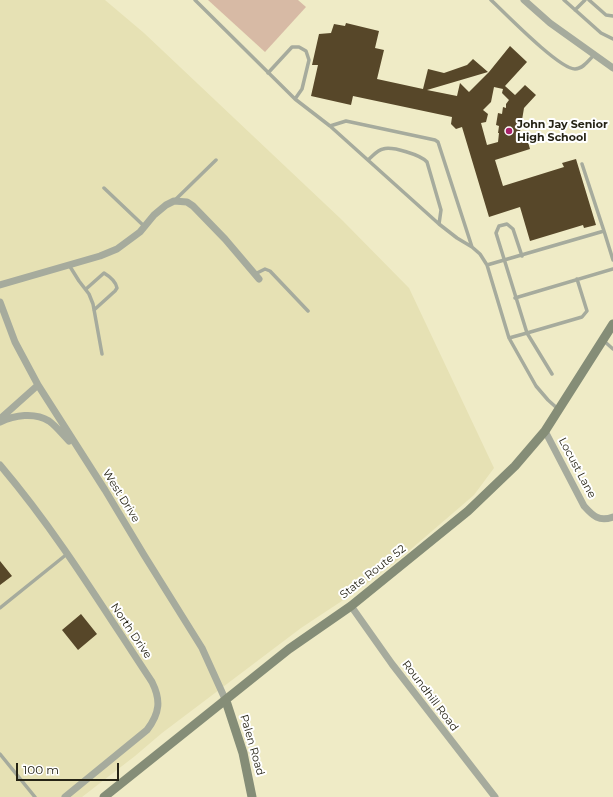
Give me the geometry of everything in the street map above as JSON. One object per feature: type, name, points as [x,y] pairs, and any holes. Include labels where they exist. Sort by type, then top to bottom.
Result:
[{"type":"main road","name":"State Route 52","points":[[104,797],[289,650],[350,606],[468,511],[510,471],[545,432],[613,324]]},
{"type":"main road","name":"Palen Road","points":[[226,701],[243,753],[252,797]]},
{"type":"street","points":[[524,0],[550,23],[613,68]]},
{"type":"street","points":[[0,285],[100,256],[118,249],[145,227],[166,205],[174,201],[187,202],[193,206],[257,277]]},
{"type":"street","name":"West Drive","points":[[0,302],[15,342],[38,385],[202,648],[226,701]]},
{"type":"street","points":[[0,419],[38,385]]},
{"type":"street","points":[[0,422],[20,416],[33,416],[48,420],[82,455]]},
{"type":"street","name":"Locust Lane","points":[[545,432],[584,506],[598,519],[604,520],[613,518]]},
{"type":"street","name":"North Drive","points":[[0,465],[44,519],[152,682],[158,694],[158,705],[153,723],[141,736],[65,797]]},
{"type":"street","name":"Roundhill Road","points":[[350,606],[392,664],[495,797]]},
{"type":"lane","points":[[195,0],[295,99],[330,126],[439,224],[480,254],[487,265],[509,338],[536,386],[548,400],[559,409]]},
{"type":"lane","points":[[491,0],[548,53],[567,67],[575,69],[583,67],[594,55]]},
{"type":"lane","points":[[564,0],[601,33],[613,39]]},
{"type":"lane","points":[[575,10],[585,0]]},
{"type":"lane","points":[[589,0],[606,15],[613,16]]},
{"type":"lane","points":[[268,73],[292,47],[299,47],[306,52],[309,60],[302,89],[295,99]]},
{"type":"lane","points":[[330,126],[346,122],[435,140],[438,142],[472,247]]},
{"type":"lane","points":[[368,160],[378,150],[388,148],[424,158],[427,162],[441,210],[439,224]]},
{"type":"lane","points":[[174,201],[216,160]]},
{"type":"lane","points":[[582,164],[613,260]]},
{"type":"lane","points":[[104,188],[145,227]]},
{"type":"lane","points":[[522,256],[514,229],[507,224],[499,226],[496,233],[527,333],[552,374]]},
{"type":"lane","points":[[487,265],[604,231]]},
{"type":"lane","points":[[69,264],[89,294],[94,310],[102,354]]},
{"type":"lane","points":[[515,298],[613,268]]},
{"type":"lane","points":[[257,277],[266,269],[270,271],[308,311]]},
{"type":"lane","points":[[86,289],[104,273],[108,275],[116,285],[117,288],[115,291],[94,310]]},
{"type":"lane","points":[[509,338],[582,317],[586,314],[587,311],[578,279]]},
{"type":"lane","points":[[603,341],[613,349]]},
{"type":"lane","points":[[0,608],[68,554]]},
{"type":"lane","points":[[0,754],[35,797]]},
{"type":"shaded area","points":[[0,0],[105,0],[144,33],[342,220],[409,288],[494,468],[474,495],[403,556],[360,589],[301,628],[162,733],[82,797],[0,797]]},
{"type":"shaded area","points":[[208,0],[298,0],[306,7],[265,52]]},
{"type":"building","name":"John Jay Senior High School","points":[[346,23],[379,31],[375,48],[384,50],[377,79],[423,89],[428,69],[444,73],[467,65],[473,59],[488,72],[427,90],[457,96],[460,83],[469,92],[489,72],[510,46],[527,62],[505,86],[515,95],[525,85],[536,95],[524,108],[519,138],[526,135],[530,149],[495,160],[503,186],[564,167],[562,163],[576,159],[596,225],[584,228],[583,225],[530,241],[520,207],[489,217],[462,127],[456,129],[451,124],[452,117],[353,96],[351,105],[311,96],[318,65],[312,65],[319,34],[331,33],[334,24],[345,26]],"holes":[[[494,87],[503,89],[502,93],[509,100],[506,104],[506,108],[503,107],[502,114],[498,113],[496,125],[499,126],[498,142],[487,145],[481,123],[486,122],[488,114],[483,110],[491,102]]]},
{"type":"building","points":[[0,561],[12,576],[0,585]]},
{"type":"building","points":[[81,614],[97,634],[78,650],[62,630]]},
{"type":"place","name":"John Jay Senior High School","points":[[509,131]]}]
